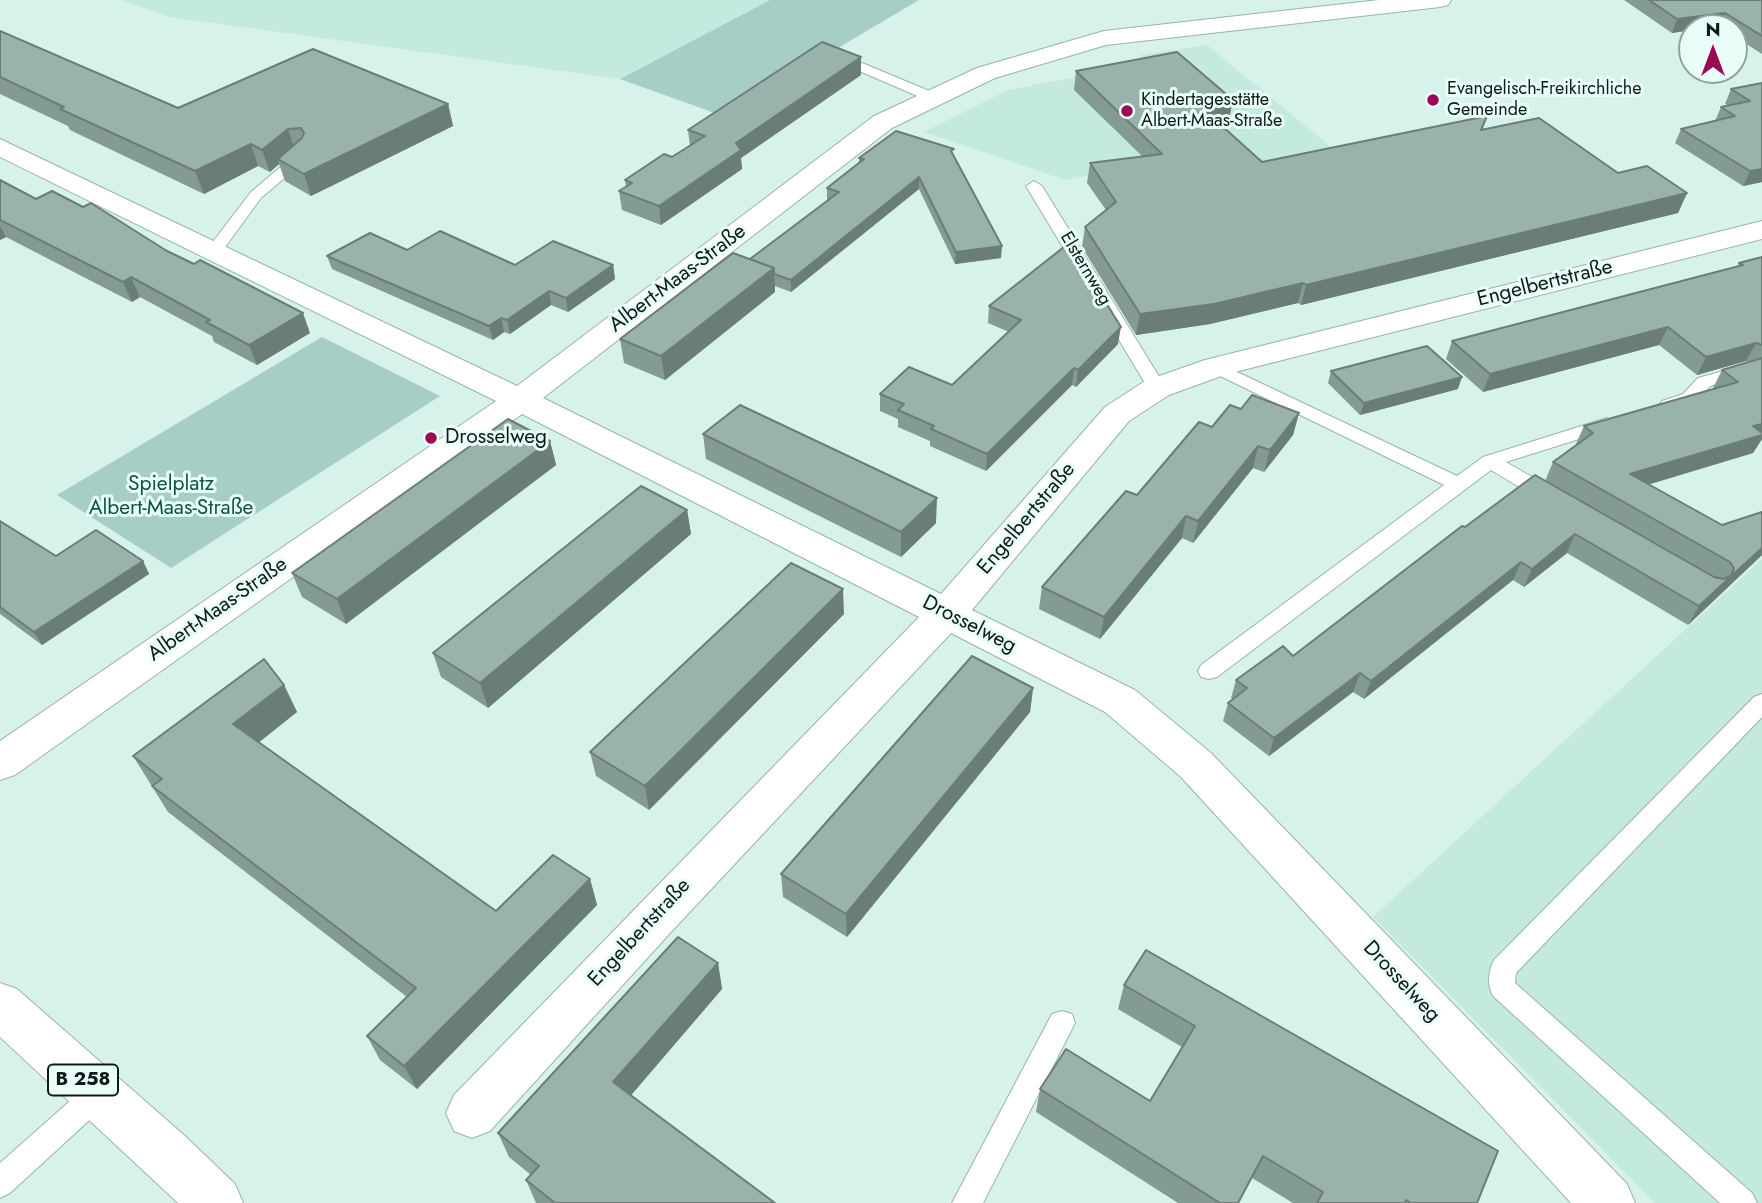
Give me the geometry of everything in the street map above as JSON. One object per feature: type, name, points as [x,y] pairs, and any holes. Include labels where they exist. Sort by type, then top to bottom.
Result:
[{"type":"street","name":"Albert-Maas-Straße","points":[[0,763],[520,400],[883,122],[986,73],[1104,38],[1426,1]]},
{"type":"street","name":"Drosselweg","points":[[0,147],[520,400],[1120,701],[1196,765],[1608,1203]]},
{"type":"street","name":"Engelbertstraße","points":[[472,1112],[946,614],[1116,414],[1157,388],[1216,367],[1762,230]]},
{"type":"street","name":"B 258","points":[[0,1006],[216,1203]]},
{"type":"lane","points":[[862,67],[934,98]]},
{"type":"lane","points":[[214,251],[256,195],[302,156]]},
{"type":"lane","name":"Elsternweg","points":[[1034,186],[1157,388]]},
{"type":"lane","points":[[1216,367],[1460,485]]},
{"type":"lane","points":[[1649,411],[1689,398],[1704,382],[1747,369]]},
{"type":"lane","points":[[1209,671],[1490,461],[1623,419]]},
{"type":"lane","points":[[1490,461],[1571,508]]},
{"type":"lane","points":[[1742,1203],[1502,988],[1503,968],[1762,703]]},
{"type":"lane","points":[[967,1203],[1062,1023]]},
{"type":"lane","points":[[0,1183],[98,1094]]},
{"type":"shaded area","points":[[122,0],[770,0],[620,79],[169,17]]},
{"type":"shaded area","name":"Kindertagesstätte Albert-Maas-Straße","points":[[1207,45],[1348,161],[1209,189],[1180,159],[1065,180],[924,132],[1008,90],[1148,63],[1140,55]]},
{"type":"shaded area","points":[[1762,559],[1762,1203],[1655,1203],[1373,917]]},
{"type":"green space","points":[[770,0],[919,0],[723,116],[620,79]]},
{"type":"green space","name":"Spielplatz Albert-Maas-Straße","points":[[322,337],[440,396],[171,568],[57,495]]},
{"type":"building","points":[[1649,0],[1762,0],[1762,36],[1748,27],[1748,14],[1678,14],[1677,19]]},
{"type":"building","points":[[0,31],[178,108],[313,49],[448,104],[304,174],[278,159],[302,138],[304,133],[301,128],[288,129],[262,150],[251,144],[195,171],[60,109],[64,107],[0,77]]},
{"type":"building","points":[[822,42],[861,57],[736,143],[741,150],[659,206],[619,191],[632,183],[625,180],[664,154],[672,157],[705,136],[688,130]]},
{"type":"building","points":[[1177,52],[1233,100],[1200,106],[1262,162],[1487,116],[1481,130],[1539,118],[1618,173],[1647,166],[1687,193],[1306,285],[1303,283],[1214,304],[1140,314],[1085,227],[1116,202],[1090,163],[1162,154],[1076,71]]},
{"type":"building","points":[[1762,83],[1762,169],[1750,171],[1681,129],[1735,116],[1721,107],[1750,101],[1731,89]]},
{"type":"building","points":[[896,131],[954,149],[951,151],[1002,246],[956,252],[919,177],[791,280],[774,274],[774,268],[750,259],[839,192],[827,188],[864,159],[859,158]]},
{"type":"building","points":[[0,180],[36,199],[52,191],[83,207],[91,203],[167,251],[194,264],[200,260],[303,313],[249,345],[206,322],[210,320],[131,277],[123,282],[0,220]]},
{"type":"building","points":[[440,231],[515,265],[553,241],[613,265],[566,298],[549,291],[507,320],[501,318],[489,326],[327,256],[370,233],[407,250]]},
{"type":"building","points":[[1069,243],[1121,327],[1078,370],[1074,368],[987,454],[931,429],[934,426],[898,410],[904,404],[880,394],[909,367],[952,385],[1021,320],[989,306]]},
{"type":"building","points":[[733,253],[774,268],[661,356],[620,339]]},
{"type":"building","points":[[1762,257],[1762,345],[1756,343],[1706,357],[1668,327],[1490,374],[1452,341],[1743,265],[1739,263]]},
{"type":"building","points":[[1427,346],[1462,377],[1364,403],[1331,371]]},
{"type":"building","points":[[1762,358],[1762,424],[1753,426],[1762,435],[1630,474],[1722,525],[1762,512],[1762,548],[1699,606],[1575,534],[1532,569],[1521,562],[1371,681],[1360,673],[1274,738],[1228,703],[1247,688],[1236,680],[1283,646],[1293,656],[1462,526],[1465,527],[1535,475],[1714,577],[1723,579],[1731,576],[1734,568],[1730,562],[1553,462],[1593,433],[1584,426],[1738,382],[1722,370]]},
{"type":"building","points":[[1252,395],[1299,413],[1270,450],[1258,446],[1198,521],[1186,516],[1104,617],[1042,587],[1126,491],[1137,495],[1199,422],[1212,427],[1230,405],[1241,409]]},
{"type":"building","points":[[740,405],[937,498],[901,532],[703,434]]},
{"type":"building","points":[[508,419],[550,441],[337,599],[292,573]]},
{"type":"building","points":[[641,486],[687,510],[480,683],[433,653]]},
{"type":"building","points":[[0,521],[56,556],[96,530],[143,561],[34,632],[0,607]]},
{"type":"building","points":[[791,563],[843,589],[645,786],[590,752]]},
{"type":"building","points":[[972,656],[1033,688],[846,914],[781,874]]},
{"type":"building","points":[[264,659],[284,685],[233,724],[496,911],[553,855],[590,879],[404,1066],[367,1036],[416,988],[152,786],[162,779],[133,756]]},
{"type":"building","points":[[678,937],[718,963],[613,1082],[775,1203],[555,1203],[526,1180],[539,1166],[498,1133]]},
{"type":"building","points":[[1146,950],[1498,1151],[1477,1203],[1411,1203],[1406,1200],[1405,1203],[1317,1203],[1323,1192],[1263,1156],[1238,1203],[1220,1203],[1040,1089],[1066,1049],[1150,1101],[1195,1026],[1124,985]]},
{"type":"place","name":"Evangelisch-Freikirchliche Gemeinde","points":[[1433,100]]},
{"type":"place","name":"Kindertagesstätte Albert-Maas-Straße","points":[[1127,111]]},
{"type":"place","name":"Drosselweg","points":[[431,438]]}]
